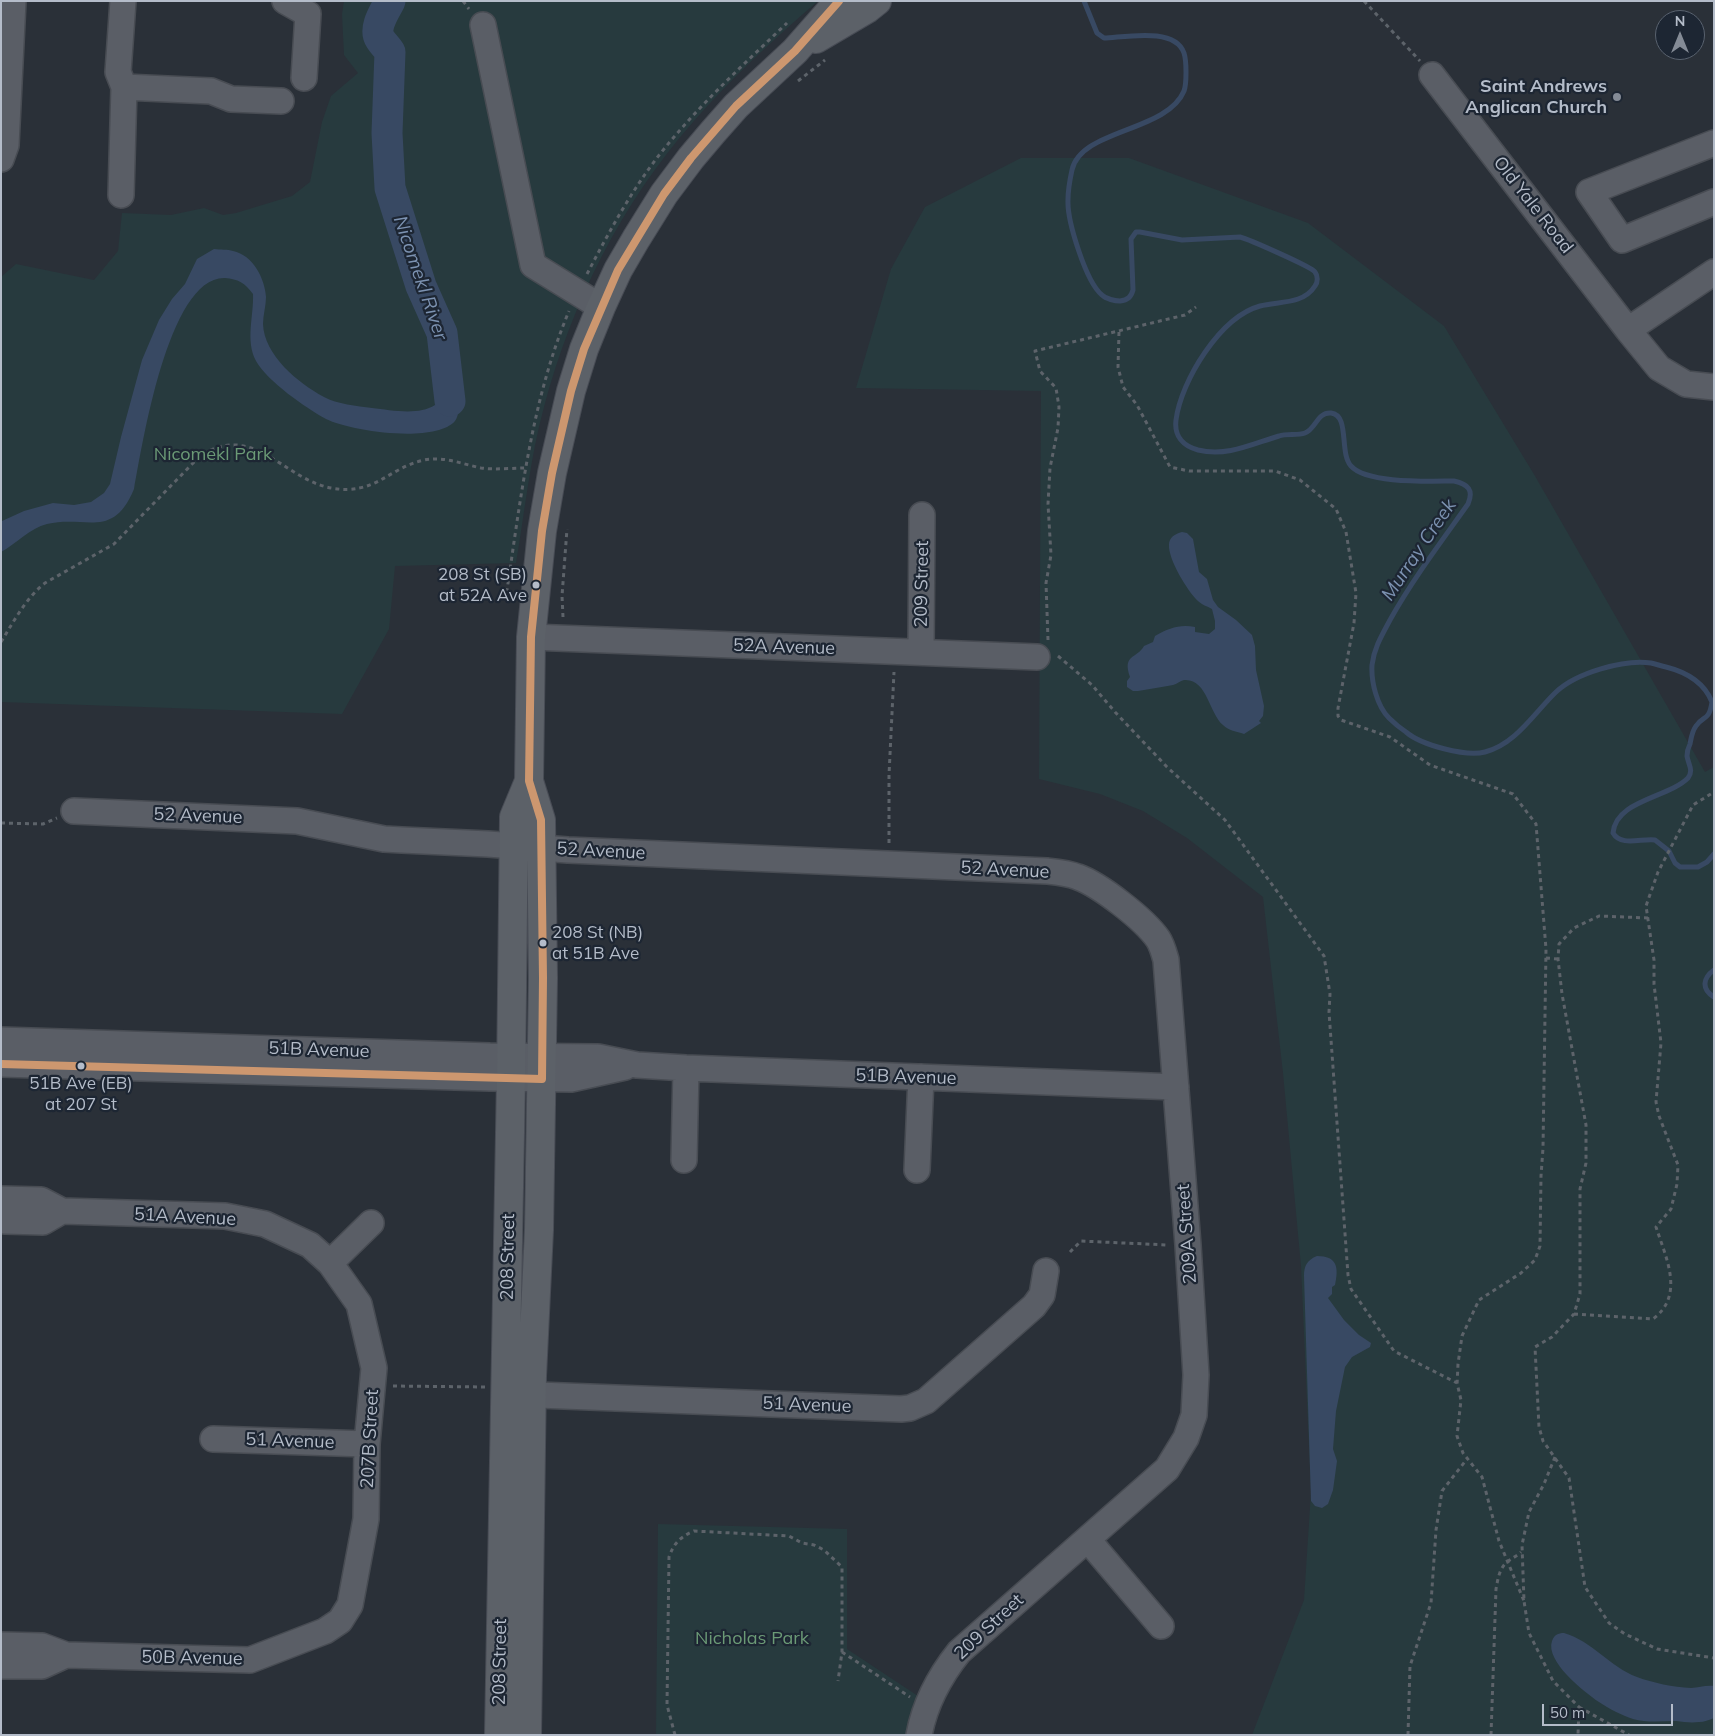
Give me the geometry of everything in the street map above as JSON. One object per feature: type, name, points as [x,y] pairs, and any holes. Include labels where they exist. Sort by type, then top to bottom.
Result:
[{"type":"main road","name":"208 Street","points":[[527,1735],[532,1395],[539,1230],[543,978],[540,820],[529,781],[531,637],[542,532],[552,473],[571,391],[584,349],[618,270],[636,239],[664,194],[736,106],[795,51],[839,1]]},
{"type":"main road","name":"208 Street","points":[[795,51],[867,9],[877,1]]},
{"type":"main road","name":"208 Street","points":[[499,1735],[497,1390],[511,1067],[514,817],[529,781]]},
{"type":"street","points":[[1,159],[6,145],[13,1]]},
{"type":"street","points":[[121,195],[124,87],[118,72],[123,1]]},
{"type":"street","points":[[285,1],[308,14],[304,78]]},
{"type":"street","points":[[483,25],[533,265],[601,307]]},
{"type":"street","name":"Old Yale Road","points":[[1432,75],[1659,368],[1686,384],[1714,387]]},
{"type":"street","points":[[124,87],[211,91],[231,99],[281,101]]},
{"type":"street","points":[[1714,142],[1589,192],[1616,243],[1714,202]]},
{"type":"street","points":[[1628,330],[1714,272]]},
{"type":"street","name":"209 Street","points":[[921,652],[922,515]]},
{"type":"street","name":"52A Avenue","points":[[531,637],[921,652],[1045,654]]},
{"type":"street","name":"52 Avenue","points":[[74,811],[297,820],[384,839],[1047,871],[1076,876],[1090,882],[1121,904]]},
{"type":"street","name":"209A Street","points":[[1088,1540],[1167,1469],[1186,1438],[1194,1415],[1196,1375],[1166,960],[1157,938],[1121,904]]},
{"type":"street","name":"51B Avenue","points":[[1,1040],[542,1068],[570,1079],[637,1065],[1176,1087]]},
{"type":"street","name":"51B Avenue","points":[[1,1064],[511,1067]]},
{"type":"street","points":[[684,1160],[686,1068]]},
{"type":"street","points":[[917,1170],[921,1077]]},
{"type":"street","name":"51A Avenue","points":[[1,1199],[41,1200],[62,1211],[225,1216],[265,1224],[310,1245],[330,1263]]},
{"type":"street","name":"51A Avenue","points":[[1,1220],[43,1222],[62,1211]]},
{"type":"street","points":[[330,1263],[371,1223]]},
{"type":"street","name":"207B Street","points":[[330,1263],[359,1304],[374,1368],[368,1444],[366,1519],[350,1605],[340,1621]]},
{"type":"street","name":"51 Avenue","points":[[497,1390],[532,1395],[910,1408],[926,1401],[1034,1306],[1042,1295],[1046,1271]]},
{"type":"street","name":"51 Avenue","points":[[213,1439],[368,1444]]},
{"type":"street","points":[[1088,1540],[1161,1626]]},
{"type":"street","name":"209 Street","points":[[919,1735],[927,1705],[936,1684],[959,1652],[1088,1540]]},
{"type":"street","name":"50B Avenue","points":[[1,1645],[42,1646],[66,1655],[250,1660],[324,1631],[340,1621]]},
{"type":"street","name":"50B Avenue","points":[[1,1666],[42,1666],[66,1655]]},
{"type":"path","points":[[1364,1],[1432,75]]},
{"type":"path","points":[[797,82],[826,59]]},
{"type":"path","points":[[1196,307],[1185,315],[1035,351],[1040,371],[1056,388],[1059,408],[1058,428],[1050,468],[1048,504],[1051,555],[1046,583],[1047,638],[1045,654],[1092,684],[1167,768],[1225,820],[1324,956],[1330,994],[1330,1022],[1348,1275],[1351,1289],[1394,1352],[1457,1383],[1457,1386]]},
{"type":"path","points":[[1119,332],[1118,367],[1123,387],[1137,405],[1170,467],[1189,471],[1275,471],[1300,480],[1336,509],[1346,532],[1356,593],[1354,623],[1338,708],[1338,716],[1341,720],[1390,737],[1430,764],[1512,794],[1536,824],[1546,958],[1540,1246],[1535,1260],[1521,1273],[1479,1300],[1462,1336],[1457,1386],[1460,1400],[1457,1436],[1463,1453],[1482,1477],[1499,1541],[1524,1601]]},
{"type":"path","points":[[1,642],[24,605],[38,588],[114,544],[199,457],[217,447],[228,445],[248,446],[312,482],[343,490],[370,486],[405,467],[425,460],[448,460],[487,468],[526,468]]},
{"type":"path","points":[[563,615],[562,596],[567,523]]},
{"type":"path","points":[[889,864],[889,775],[895,650]]},
{"type":"path","points":[[1574,1314],[1653,1319],[1662,1312],[1668,1301],[1671,1275],[1656,1228],[1671,1209],[1677,1184],[1678,1165],[1659,1116],[1656,1102],[1661,1043],[1654,984],[1654,960],[1646,906],[1658,872],[1694,805],[1714,792]]},
{"type":"path","points":[[1,823],[43,824],[74,811]]},
{"type":"path","points":[[1648,918],[1599,916],[1574,928],[1559,944],[1558,959],[1562,994],[1586,1125],[1586,1163],[1580,1189],[1580,1294],[1574,1314],[1552,1337],[1535,1347],[1540,1427],[1543,1441],[1569,1478],[1585,1587],[1609,1623],[1625,1634],[1657,1649],[1714,1658]]},
{"type":"path","points":[[1546,958],[1558,959]]},
{"type":"path","points":[[1070,1252],[1081,1241],[1175,1246]]},
{"type":"path","points":[[373,1386],[497,1390]]},
{"type":"path","points":[[1555,1457],[1544,1484],[1529,1512],[1522,1551],[1524,1601],[1529,1633],[1553,1681],[1579,1707],[1630,1735]]},
{"type":"path","points":[[1408,1735],[1410,1666],[1430,1603],[1436,1530],[1442,1491],[1468,1459]]},
{"type":"path","points":[[676,1735],[667,1705],[669,1557],[674,1544],[682,1536],[694,1531],[789,1536],[802,1543],[814,1545],[824,1550],[842,1567],[842,1652],[838,1681]]},
{"type":"path","points":[[1491,1735],[1496,1589],[1500,1572],[1507,1562],[1522,1551]]},
{"type":"path","points":[[842,1652],[915,1700]]},
{"type":"path","points":[[1578,1735],[1579,1707]]},
{"type":"green space","name":"Nicomekl Park","points":[[344,1],[818,1],[753,59],[693,122],[643,186],[602,256],[584,292],[569,330],[555,368],[544,407],[531,465],[516,563],[395,566],[389,629],[342,714],[1,702],[1,277],[16,264],[94,280],[118,251],[122,213],[171,215],[204,208],[223,215],[236,213],[292,196],[310,182],[322,122],[331,96],[358,73],[344,55],[342,14]]},
{"type":"green space","points":[[1021,158],[1129,158],[1308,223],[1444,326],[1535,476],[1705,772],[1714,767],[1714,1735],[1252,1735],[1304,1600],[1311,1492],[1301,1266],[1283,1073],[1263,897],[1187,838],[1143,811],[1100,794],[1039,779],[1041,391],[856,388],[891,269],[925,207]]},
{"type":"green space","name":"Nicholas Park","points":[[658,1524],[847,1529],[847,1649],[918,1696],[908,1735],[656,1735]]},
{"type":"water","points":[[214,249],[240,253],[257,269],[265,290],[266,300],[263,324],[269,347],[284,367],[304,384],[324,397],[341,403],[396,411],[421,410],[435,405],[437,399],[438,381],[433,356],[448,358],[459,408],[455,421],[445,428],[412,434],[353,428],[326,419],[298,401],[261,369],[253,353],[250,336],[253,294],[241,282],[225,278],[205,285],[188,304],[173,333],[151,403],[134,489],[126,505],[117,515],[108,520],[97,522],[61,522],[41,526],[1,552],[2,521],[24,511],[53,503],[74,505],[91,502],[104,493],[110,484],[142,360],[159,320],[172,299],[185,284],[197,259]]},
{"type":"water","points":[[1182,532],[1187,533],[1193,539],[1199,572],[1207,579],[1213,600],[1218,607],[1252,635],[1255,646],[1256,670],[1264,706],[1263,716],[1259,721],[1261,723],[1244,734],[1230,730],[1218,720],[1203,690],[1192,681],[1184,680],[1173,685],[1138,691],[1133,691],[1127,687],[1127,681],[1130,677],[1128,670],[1129,661],[1144,646],[1153,642],[1155,636],[1179,626],[1195,627],[1195,632],[1209,634],[1215,629],[1212,609],[1201,604],[1194,597],[1179,575],[1172,558],[1169,545],[1170,540]]},
{"type":"water","points":[[1317,1256],[1329,1258],[1335,1264],[1337,1273],[1335,1285],[1332,1287],[1332,1294],[1328,1298],[1344,1320],[1359,1335],[1371,1343],[1370,1347],[1352,1357],[1345,1367],[1336,1411],[1333,1449],[1337,1461],[1333,1490],[1328,1504],[1322,1508],[1315,1506],[1311,1501],[1304,1276],[1307,1264]]},
{"type":"water","points":[[1560,1633],[1583,1642],[1627,1673],[1637,1677],[1677,1687],[1714,1686],[1714,1718],[1696,1722],[1644,1721],[1633,1719],[1607,1707],[1576,1684],[1554,1658],[1551,1649],[1552,1641]]},
{"type":"waterway","name":"Nicomekl River","points":[[390,1],[380,20],[378,30],[380,39],[390,52],[387,133],[390,188],[421,286],[442,333],[450,401]]},
{"type":"waterway","name":"Murray Creek","points":[[1084,1],[1097,33],[1104,38],[1149,35],[1171,40],[1179,45],[1184,53],[1186,65],[1185,89],[1175,104],[1161,115],[1091,146],[1079,157],[1072,170],[1068,196],[1071,222],[1084,265],[1096,288],[1108,299],[1123,301],[1130,296],[1133,290],[1131,239],[1136,232],[1182,240],[1240,237],[1311,269],[1317,277],[1315,286],[1304,296],[1290,301],[1267,304],[1245,312],[1217,337],[1194,370],[1179,404],[1176,431],[1181,440],[1188,446],[1198,450],[1209,452],[1229,451],[1282,435],[1305,433],[1323,415],[1331,413],[1337,415],[1343,427],[1347,460],[1359,472],[1384,479],[1454,481],[1466,486],[1470,491],[1468,504],[1408,590],[1376,647],[1372,665],[1373,679],[1378,700],[1385,713],[1402,729],[1422,741],[1444,749],[1467,753],[1485,752],[1506,742],[1524,727],[1556,692],[1588,673],[1614,665],[1640,662],[1653,663],[1673,669],[1699,683],[1712,702],[1709,713],[1699,723],[1693,733],[1687,754],[1691,770],[1690,775],[1679,785],[1633,806],[1623,813],[1616,822],[1613,833],[1621,840],[1626,841],[1655,840],[1669,851],[1675,863],[1680,867],[1698,867],[1707,862],[1714,854]]},
{"type":"waterway","name":"Murray Creek","points":[[1714,970],[1708,976],[1705,984],[1707,991],[1714,997]]},
{"type":"transit line","points":[[1,1064],[542,1079],[541,820],[529,781],[531,637],[542,531],[552,473],[571,391],[584,349],[618,270],[664,194],[691,158],[736,106],[795,51],[839,1]]},
{"type":"place","name":"Saint Andrews Anglican Church","points":[[1617,97]]},
{"type":"place","name":"208 St (SB) at 52A Ave","points":[[536,585]]},
{"type":"place","name":"208 St (NB) at 51B Ave","points":[[543,943]]},
{"type":"place","name":"51B Ave (EB) at 207 St","points":[[81,1066]]}]
